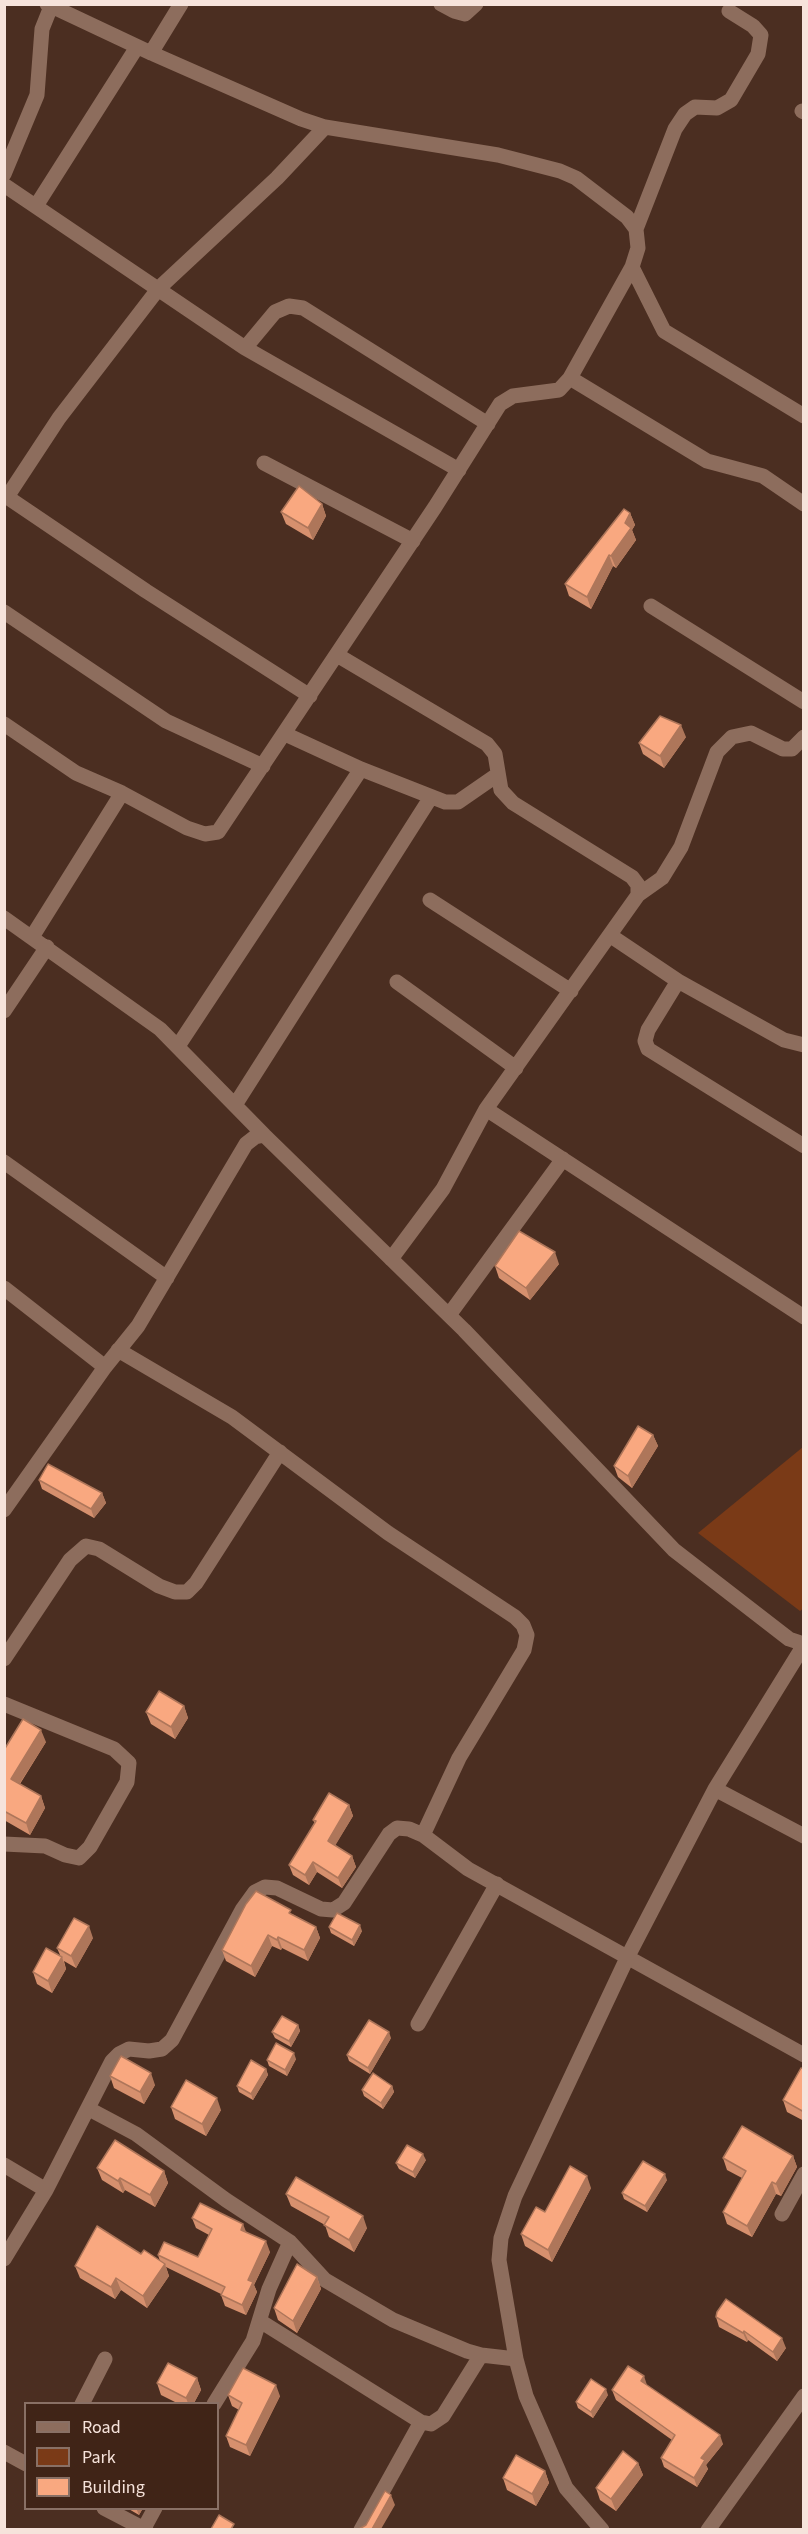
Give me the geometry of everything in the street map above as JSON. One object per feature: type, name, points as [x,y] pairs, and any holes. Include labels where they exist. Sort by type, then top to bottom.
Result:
[{"type":"street","points":[[36,206],[144,50],[180,4]]},
{"type":"street","points":[[441,4],[465,14],[476,4]]},
{"type":"street","points":[[4,174],[38,95],[42,29],[50,5],[144,50],[301,119],[325,126],[498,155],[560,171],[576,178],[619,211],[636,229]]},
{"type":"street","points":[[4,724],[76,772],[122,793],[187,828],[205,834],[218,832],[413,541],[500,404],[513,396],[559,390],[570,378],[632,267],[638,248],[636,229],[675,129],[685,114],[695,107],[717,108],[731,100],[758,54],[761,36],[753,26],[729,11]]},
{"type":"street","points":[[310,696],[146,591],[6,496],[58,418],[159,288],[276,178],[325,126]]},
{"type":"street","points":[[4,185],[246,348],[459,470]]},
{"type":"street","points":[[632,267],[664,331],[804,416]]},
{"type":"street","points":[[246,348],[275,312],[289,306],[303,308],[488,424]]},
{"type":"street","points":[[570,378],[707,461],[763,476],[804,504]]},
{"type":"street","points":[[264,463],[413,541]]},
{"type":"street","points":[[651,606],[804,702]]},
{"type":"street","points":[[4,612],[166,721],[263,766]]},
{"type":"street","points":[[337,655],[487,744],[495,754],[501,790],[513,803],[632,877],[638,885],[638,895]]},
{"type":"street","points":[[391,1259],[443,1189],[486,1109],[638,895],[662,878],[681,847],[717,752],[732,737],[751,733],[783,749],[792,748],[804,737]]},
{"type":"street","points":[[285,734],[360,769],[445,802],[458,802],[497,775]]},
{"type":"street","points":[[178,1046],[360,769]]},
{"type":"street","points":[[32,937],[122,793]]},
{"type":"street","points":[[235,1105],[431,797]]},
{"type":"street","points":[[430,900],[571,991]]},
{"type":"street","points":[[4,918],[160,1029],[264,1135],[449,1316],[674,1550],[789,1639],[804,1644],[715,1789],[628,1956],[515,2196],[501,2238],[500,2260],[516,2359],[526,2396],[566,2488],[602,2529]]},
{"type":"street","points":[[611,936],[678,981],[784,1040],[803,1045]]},
{"type":"street","points":[[4,1011],[47,947]]},
{"type":"street","points":[[678,981],[648,1030],[645,1041],[648,1049],[804,1146]]},
{"type":"street","points":[[397,982],[516,1068]]},
{"type":"street","points":[[486,1109],[804,1317]]},
{"type":"street","points":[[4,1510],[105,1367],[138,1326],[246,1144],[255,1137],[264,1135]]},
{"type":"street","points":[[449,1316],[563,1159]]},
{"type":"street","points":[[4,1162],[167,1278]]},
{"type":"street","points":[[4,1288],[105,1367]]},
{"type":"street","points":[[118,1350],[232,1417],[388,1533],[523,1625],[527,1635],[524,1650],[459,1758],[423,1835]]},
{"type":"street","points":[[4,1659],[70,1560],[86,1546],[99,1549],[159,1587],[175,1592],[187,1592],[280,1452]]},
{"type":"street","points":[[4,1704],[104,1744],[121,1754],[129,1763],[127,1782],[90,1847],[79,1858],[65,1855],[45,1846],[4,1844]]},
{"type":"street","points":[[715,1789],[804,1836]]},
{"type":"street","points":[[4,2259],[46,2190],[112,2061],[129,2049],[149,2051],[162,2049],[172,2040],[255,1892],[265,1887],[277,1888],[321,1909],[333,1911],[344,1903],[389,1834],[397,1828],[409,1829],[423,1835],[468,1869],[588,1938],[628,1956],[804,2055]]},
{"type":"street","points":[[418,2024],[497,1884]]},
{"type":"street","points":[[89,2109],[136,2134],[226,2200],[290,2242],[325,2280],[393,2320],[481,2355],[516,2359]]},
{"type":"street","points":[[4,2165],[46,2190]]},
{"type":"street","points":[[782,2214],[804,2174]]},
{"type":"street","points":[[215,2402],[253,2341],[269,2289],[290,2242]]},
{"type":"street","points":[[260,2321],[421,2422],[431,2424],[443,2416],[481,2355]]},
{"type":"street","points":[[83,2402],[105,2359]]},
{"type":"street","points":[[708,2529],[804,2396]]},
{"type":"street","points":[[361,2529],[421,2422]]},
{"type":"street","points":[[4,2452],[24,2463]]},
{"type":"street","points":[[108,2510],[144,2529],[154,2510]]},
{"type":"green space","points":[[803,1447],[804,1608],[800,1611],[698,1533]]},
{"type":"building","points":[[299,486],[322,504],[308,528],[281,512]]},
{"type":"building","points":[[624,509],[630,513],[625,523],[631,528],[611,556],[609,555],[587,597],[565,584]]},
{"type":"building","points":[[660,716],[681,725],[660,756],[639,743]]},
{"type":"building","points":[[519,1231],[555,1252],[526,1288],[495,1266]]},
{"type":"building","points":[[638,1426],[653,1435],[628,1476],[614,1466]]},
{"type":"building","points":[[48,1464],[102,1493],[91,1509],[39,1480]]},
{"type":"building","points":[[159,1691],[184,1706],[171,1727],[146,1712]]},
{"type":"building","points":[[23,1719],[41,1730],[11,1779],[41,1796],[26,1823],[4,1811],[4,1750]]},
{"type":"building","points":[[329,1793],[349,1805],[328,1841],[352,1856],[338,1878],[313,1862],[305,1875],[289,1865],[316,1821],[313,1820]]},
{"type":"building","points":[[256,1891],[291,1910],[289,1913],[316,1927],[304,1950],[278,1937],[277,1940],[268,1935],[251,1966],[222,1950],[246,1904]]},
{"type":"building","points":[[337,1913],[360,1925],[352,1940],[329,1927]]},
{"type":"building","points":[[74,1918],[89,1926],[71,1956],[57,1948]]},
{"type":"building","points":[[46,1948],[62,1957],[48,1981],[33,1972]]},
{"type":"building","points":[[282,2016],[298,2025],[289,2041],[272,2032]]},
{"type":"building","points":[[369,2020],[389,2032],[368,2068],[347,2055]]},
{"type":"building","points":[[276,2043],[294,2053],[285,2070],[267,2060]]},
{"type":"building","points":[[121,2056],[151,2073],[140,2092],[110,2076]]},
{"type":"building","points":[[251,2060],[266,2069],[251,2094],[237,2086]]},
{"type":"building","points":[[801,2068],[804,2069],[804,2112],[783,2100]]},
{"type":"building","points":[[373,2073],[392,2086],[381,2103],[362,2090]]},
{"type":"building","points":[[186,2080],[217,2098],[202,2124],[171,2107]]},
{"type":"building","points":[[742,2126],[793,2156],[776,2184],[772,2182],[747,2226],[723,2212],[746,2171],[723,2158]]},
{"type":"building","points":[[115,2140],[164,2171],[150,2195],[120,2178],[118,2181],[97,2168]]},
{"type":"building","points":[[407,2145],[423,2154],[413,2172],[396,2163]]},
{"type":"building","points":[[643,2161],[665,2174],[645,2206],[622,2193]]},
{"type":"building","points":[[570,2166],[587,2176],[548,2250],[521,2234],[536,2207],[545,2212]]},
{"type":"building","points":[[296,2177],[363,2216],[349,2240],[324,2225],[329,2217],[286,2194]]},
{"type":"building","points":[[200,2203],[243,2224],[241,2230],[266,2241],[248,2280],[253,2282],[242,2305],[221,2295],[225,2287],[158,2255],[164,2242],[198,2257],[212,2229],[192,2218]]},
{"type":"building","points":[[97,2226],[141,2254],[144,2250],[165,2264],[143,2296],[116,2278],[111,2287],[75,2266]]},
{"type":"building","points":[[297,2264],[317,2277],[293,2321],[274,2308]]},
{"type":"building","points":[[726,2299],[782,2338],[773,2352],[744,2331],[743,2333],[716,2317]]},
{"type":"building","points":[[168,2363],[197,2378],[186,2398],[157,2383]]},
{"type":"building","points":[[628,2366],[644,2376],[641,2381],[720,2435],[701,2458],[705,2460],[694,2478],[661,2458],[675,2435],[612,2390]]},
{"type":"building","points":[[243,2368],[276,2385],[246,2445],[226,2436],[242,2403],[228,2395]]},
{"type":"building","points":[[591,2379],[606,2389],[591,2412],[576,2402]]},
{"type":"building","points":[[623,2451],[638,2463],[611,2499],[596,2488]]},
{"type":"building","points":[[516,2455],[545,2471],[532,2494],[503,2478]]},
{"type":"building","points":[[385,2491],[391,2495],[372,2529],[359,2529],[366,2525]]},
{"type":"building","points":[[219,2515],[234,2524],[231,2529],[211,2529]]}]
